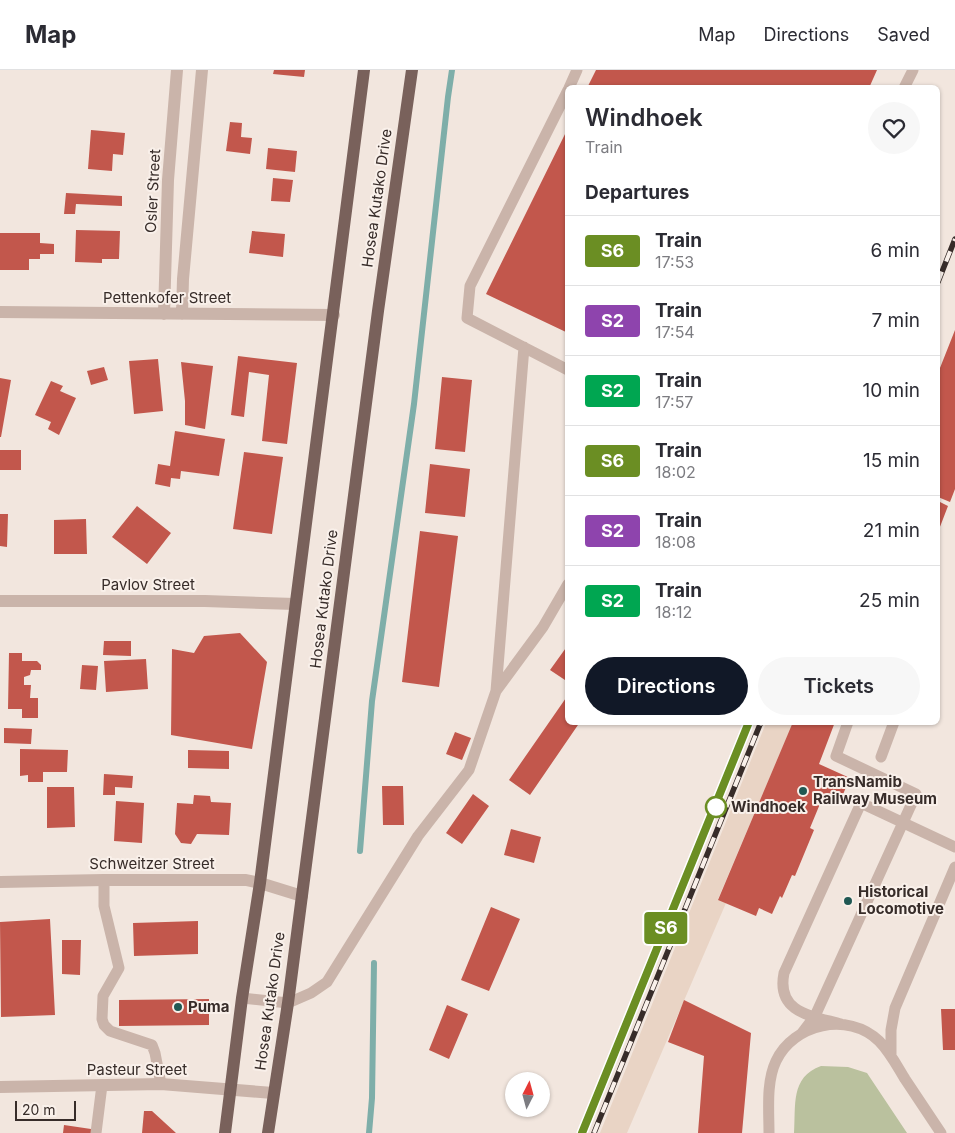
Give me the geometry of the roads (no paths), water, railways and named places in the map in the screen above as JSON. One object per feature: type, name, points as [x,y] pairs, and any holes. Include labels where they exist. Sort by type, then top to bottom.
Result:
[{"type":"main road","name":"Hosea Kutako Drive","points":[[225,1133],[242,998],[260,883],[364,70]]},
{"type":"main road","name":"Hosea Kutako Drive","points":[[268,1133],[288,1003],[378,311],[412,70]]},
{"type":"street","name":"Osler Street","points":[[164,314],[168,180],[177,70]]},
{"type":"street","points":[[182,314],[183,278],[202,70]]},
{"type":"street","name":"Pettenkofer Street","points":[[0,312],[334,315]]},
{"type":"street","name":"Pavlov Street","points":[[0,602],[205,601],[295,604]]},
{"type":"street","name":"Schweitzer Street","points":[[0,882],[234,880],[260,883],[302,896]]},
{"type":"street","name":"Pasteur Street","points":[[0,1087],[161,1084],[230,1088],[273,1093]]},
{"type":"lane","points":[[570,85],[577,70]]},
{"type":"lane","points":[[906,85],[913,70]]},
{"type":"lane","points":[[565,94],[470,286],[467,318],[565,368]]},
{"type":"lane","points":[[242,998],[288,1003],[311,993],[327,982],[418,836],[469,770],[496,690],[524,347]]},
{"type":"lane","points":[[496,690],[543,627],[565,589]]},
{"type":"lane","points":[[768,1133],[770,1081],[776,1062],[786,1045],[802,1033],[815,1016],[916,794],[836,756],[847,725]]},
{"type":"lane","points":[[881,757],[893,725]]},
{"type":"lane","points":[[940,1133],[891,1056],[878,1040],[861,1030],[799,1012],[786,1000],[783,991],[784,973],[861,803],[955,847]]},
{"type":"lane","points":[[891,1056],[891,1030],[895,1008],[955,867]]},
{"type":"lane","points":[[104,880],[104,906],[119,968],[103,996],[102,1019],[104,1025],[110,1030],[152,1046],[161,1084]]},
{"type":"lane","points":[[802,1033],[821,1026],[841,1024]]},
{"type":"lane","points":[[96,1133],[102,1085]]},
{"type":"waterway","points":[[360,851],[372,701],[414,404],[452,70]]},
{"type":"waterway","points":[[369,1133],[372,1098],[374,963]]},
{"type":"railway","points":[[940,277],[955,239]]},
{"type":"railway","points":[[582,1133],[748,725]]},
{"type":"railway","points":[[594,1133],[760,725]]},
{"type":"train","name":"S6","points":[[582,1133],[748,725]]},
{"type":"place","name":"TransNamib Railway Museum","points":[[803,791]]},
{"type":"place","name":"Windhoek","points":[[716,807]]},
{"type":"place","name":"Historical Locomotive","points":[[848,901]]},
{"type":"place","name":"Puma","points":[[178,1007]]}]
